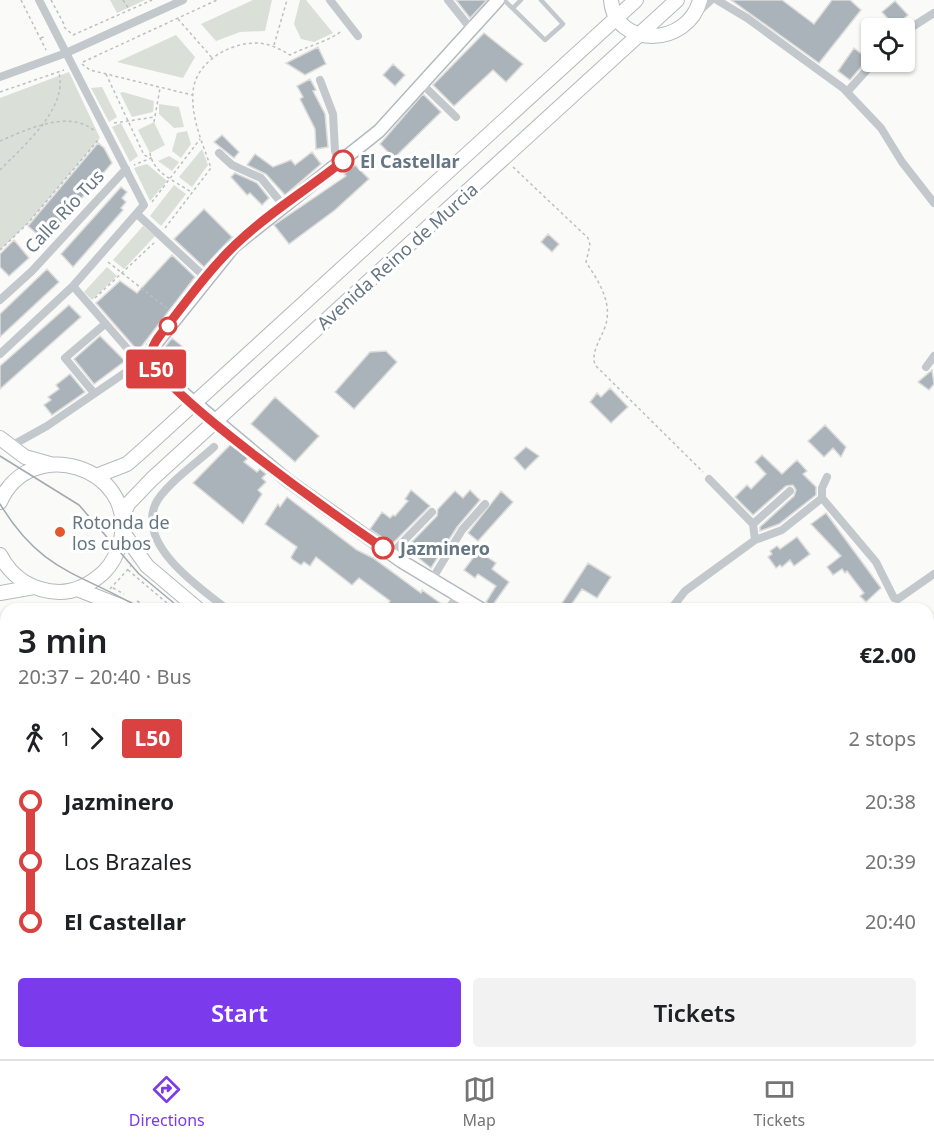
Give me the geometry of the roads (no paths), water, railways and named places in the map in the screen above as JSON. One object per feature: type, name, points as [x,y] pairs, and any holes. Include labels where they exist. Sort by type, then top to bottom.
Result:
[{"type":"main road","points":[[611,0],[618,17],[638,35],[654,36],[677,31],[695,16],[700,0]]},
{"type":"main road","name":"Avenida Reino de Murcia","points":[[96,476],[127,464],[636,0]]},
{"type":"main road","name":"Avenida Reino de Murcia","points":[[77,589],[95,580],[109,567],[118,550],[122,524],[138,492],[677,0]]},
{"type":"main road","points":[[6,442],[25,457],[50,464],[74,466],[96,476],[116,499],[122,524],[140,557],[163,581],[190,603]]},
{"type":"main road","points":[[0,502],[16,480],[32,469],[50,464]]},
{"type":"main road","points":[[0,555],[12,572],[34,587]]},
{"type":"main road","points":[[0,592],[34,587],[63,592],[77,589],[115,603]]},
{"type":"street","points":[[0,354],[73,286],[144,205],[105,127],[78,65],[66,53],[39,0]]},
{"type":"street","points":[[0,77],[66,53],[183,0]]},
{"type":"street","points":[[330,0],[358,36]]},
{"type":"street","points":[[448,0],[471,29]]},
{"type":"street","points":[[470,603],[431,581],[287,480],[214,422],[159,374],[151,355],[153,347],[176,315],[234,246],[283,205],[340,164],[379,130],[498,0]]},
{"type":"street","points":[[695,16],[711,0]]},
{"type":"street","points":[[717,0],[747,18],[847,92],[881,128],[902,162],[934,203]]},
{"type":"street","points":[[915,25],[934,13]]},
{"type":"street","points":[[847,92],[865,72]]},
{"type":"street","points":[[320,80],[333,114],[335,151],[340,164]]},
{"type":"street","points":[[421,83],[456,117]]},
{"type":"street","points":[[219,153],[232,165],[261,178],[283,205]]},
{"type":"street","name":"Calle Río Tus","points":[[0,300],[32,271],[126,169]]},
{"type":"street","points":[[137,214],[207,278]]},
{"type":"street","points":[[73,286],[139,362]]},
{"type":"street","points":[[94,393],[64,358],[105,324]]},
{"type":"street","points":[[6,442],[47,426],[151,355]]},
{"type":"street","points":[[926,367],[934,356]]},
{"type":"street","points":[[214,447],[170,487],[155,504],[153,519],[155,537],[170,558],[188,579],[218,603]]},
{"type":"street","points":[[827,477],[822,488],[822,498],[876,562],[894,598],[898,599],[934,574]]},
{"type":"street","points":[[709,479],[753,524],[755,540]]},
{"type":"street","points":[[753,524],[790,491]]},
{"type":"street","points":[[676,603],[686,591],[755,540],[782,530],[822,498]]},
{"type":"street","points":[[431,581],[462,530],[485,504]]},
{"type":"street","points":[[391,554],[432,512]]},
{"type":"street","points":[[453,603],[458,596]]},
{"type":"lane","points":[[504,0],[545,40],[563,24],[541,0]]},
{"type":"lane","points":[[513,8],[521,0]]},
{"type":"tram line","points":[[0,456],[79,505],[139,574],[174,603]]},
{"type":"tram line","points":[[0,504],[16,527],[47,558],[80,578],[131,603]]},
{"type":"place","name":"El Castellar","points":[[343,161]]},
{"type":"place","name":"Rotonda de los cubos","points":[[60,532]]},
{"type":"place","name":"Jazminero","points":[[383,548]]}]
